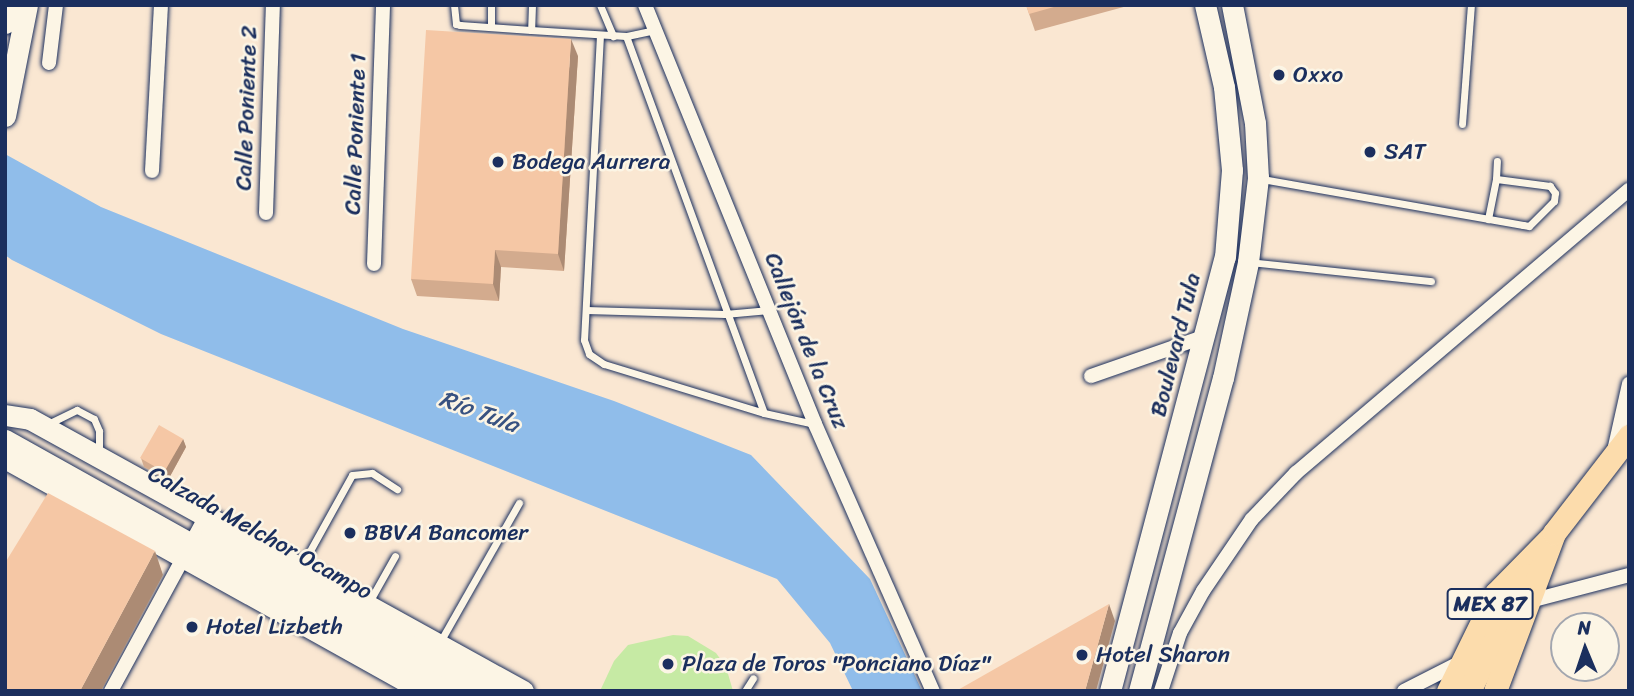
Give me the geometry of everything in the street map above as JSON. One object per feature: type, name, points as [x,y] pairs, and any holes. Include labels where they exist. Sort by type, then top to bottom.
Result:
[{"type":"main road","points":[[5,23],[8,5]]},
{"type":"main road","points":[[5,116],[27,5]]},
{"type":"main road","name":"Boulevard Tula","points":[[1110,691],[1225,257],[1232,170],[1224,87],[1205,5]]},
{"type":"main road","points":[[1139,691],[1223,378],[1248,262],[1258,178],[1250,83],[1232,5]]},
{"type":"main road","points":[[5,418],[44,427],[99,457],[195,536],[368,660],[424,691]]},
{"type":"main road","name":"Calzada Melchor Ocampo","points":[[5,418],[109,478],[195,536],[390,655],[455,691]]},
{"type":"main road","name":"MEX 87","points":[[1448,691],[1461,662],[1513,600],[1554,533],[1629,436]]},
{"type":"main road","name":"Calzada Melchor Ocampo","points":[[5,440],[195,536],[256,561],[490,691]]},
{"type":"main road","points":[[5,458],[195,536],[229,529],[523,691]]},
{"type":"main road","points":[[229,529],[256,561]]},
{"type":"main road","name":"MEX 87","points":[[1495,691],[1513,600],[1554,533]]},
{"type":"main road","points":[[1469,691],[1513,600]]},
{"type":"main road","points":[[368,660],[390,655]]},
{"type":"street","points":[[49,63],[56,5]]},
{"type":"street","points":[[152,171],[161,5]]},
{"type":"street","name":"Calle Poniente 2","points":[[266,213],[273,5]]},
{"type":"street","name":"Calle Poniente 1","points":[[373,264],[383,5]]},
{"type":"street","name":"Callejón de la Cruz","points":[[645,5],[815,424],[933,691]]},
{"type":"street","points":[[1161,691],[1180,633],[1234,545],[1296,473],[1629,190]]},
{"type":"street","points":[[1091,376],[1206,336]]},
{"type":"street","points":[[1613,456],[1629,384]]},
{"type":"street","points":[[111,691],[195,536]]},
{"type":"street","points":[[1513,600],[1629,575]]},
{"type":"street","points":[[1156,628],[1180,633]]},
{"type":"street","points":[[1404,691],[1461,662]]},
{"type":"lane","points":[[454,5],[456,24],[612,36],[655,30]]},
{"type":"lane","points":[[491,5],[491,27]]},
{"type":"lane","points":[[531,30],[532,5]]},
{"type":"lane","points":[[600,5],[612,36]]},
{"type":"lane","points":[[1462,124],[1471,5]]},
{"type":"lane","points":[[600,35],[586,310],[589,354],[604,364],[764,413],[815,424]]},
{"type":"lane","points":[[626,36],[725,314],[764,413]]},
{"type":"lane","points":[[1488,219],[1497,161]]},
{"type":"lane","points":[[1258,178],[1529,226],[1554,201],[1550,186],[1496,178]]},
{"type":"lane","points":[[1248,262],[1431,281]]},
{"type":"lane","points":[[586,310],[725,314],[769,310]]},
{"type":"lane","points":[[44,427],[63,413],[77,410],[94,419],[99,431],[99,457],[109,478]]},
{"type":"lane","points":[[300,568],[352,475],[372,473],[397,489]]},
{"type":"lane","points":[[439,644],[520,503]]},
{"type":"lane","points":[[367,605],[395,556]]},
{"type":"lane","points":[[745,691],[753,678]]},
{"type":"green space","name":"Plaza de Toros \"Ponciano Díaz\"","points":[[673,635],[688,636],[716,653],[726,667],[733,691],[600,691],[614,661],[628,645]]},
{"type":"water","name":"Río Tula","points":[[5,154],[101,207],[403,329],[614,401],[751,455],[870,579],[922,691],[853,691],[830,643],[777,579],[161,334],[12,260],[5,255]]},
{"type":"building","points":[[1026,5],[1061,5],[1029,14]]},
{"type":"building","name":"Bodega Aurrera","points":[[426,30],[571,39],[558,254],[495,250],[493,284],[411,279]]},
{"type":"building","points":[[159,425],[183,439],[164,472],[140,458]]},
{"type":"building","points":[[48,493],[155,551],[80,691],[5,691],[5,563]]},
{"type":"building","points":[[1109,604],[1085,691],[956,691]]},
{"type":"place","name":"Oxxo","points":[[1279,75]]},
{"type":"place","name":"SAT","points":[[1370,152]]},
{"type":"place","name":"Bodega Aurrera","points":[[498,162]]},
{"type":"place","name":"BBVA Bancomer","points":[[350,533]]},
{"type":"place","name":"Hotel Lizbeth","points":[[192,627]]},
{"type":"place","name":"Hotel Sharon","points":[[1082,655]]},
{"type":"place","name":"Plaza de Toros \"Ponciano Díaz\"","points":[[668,664]]}]
